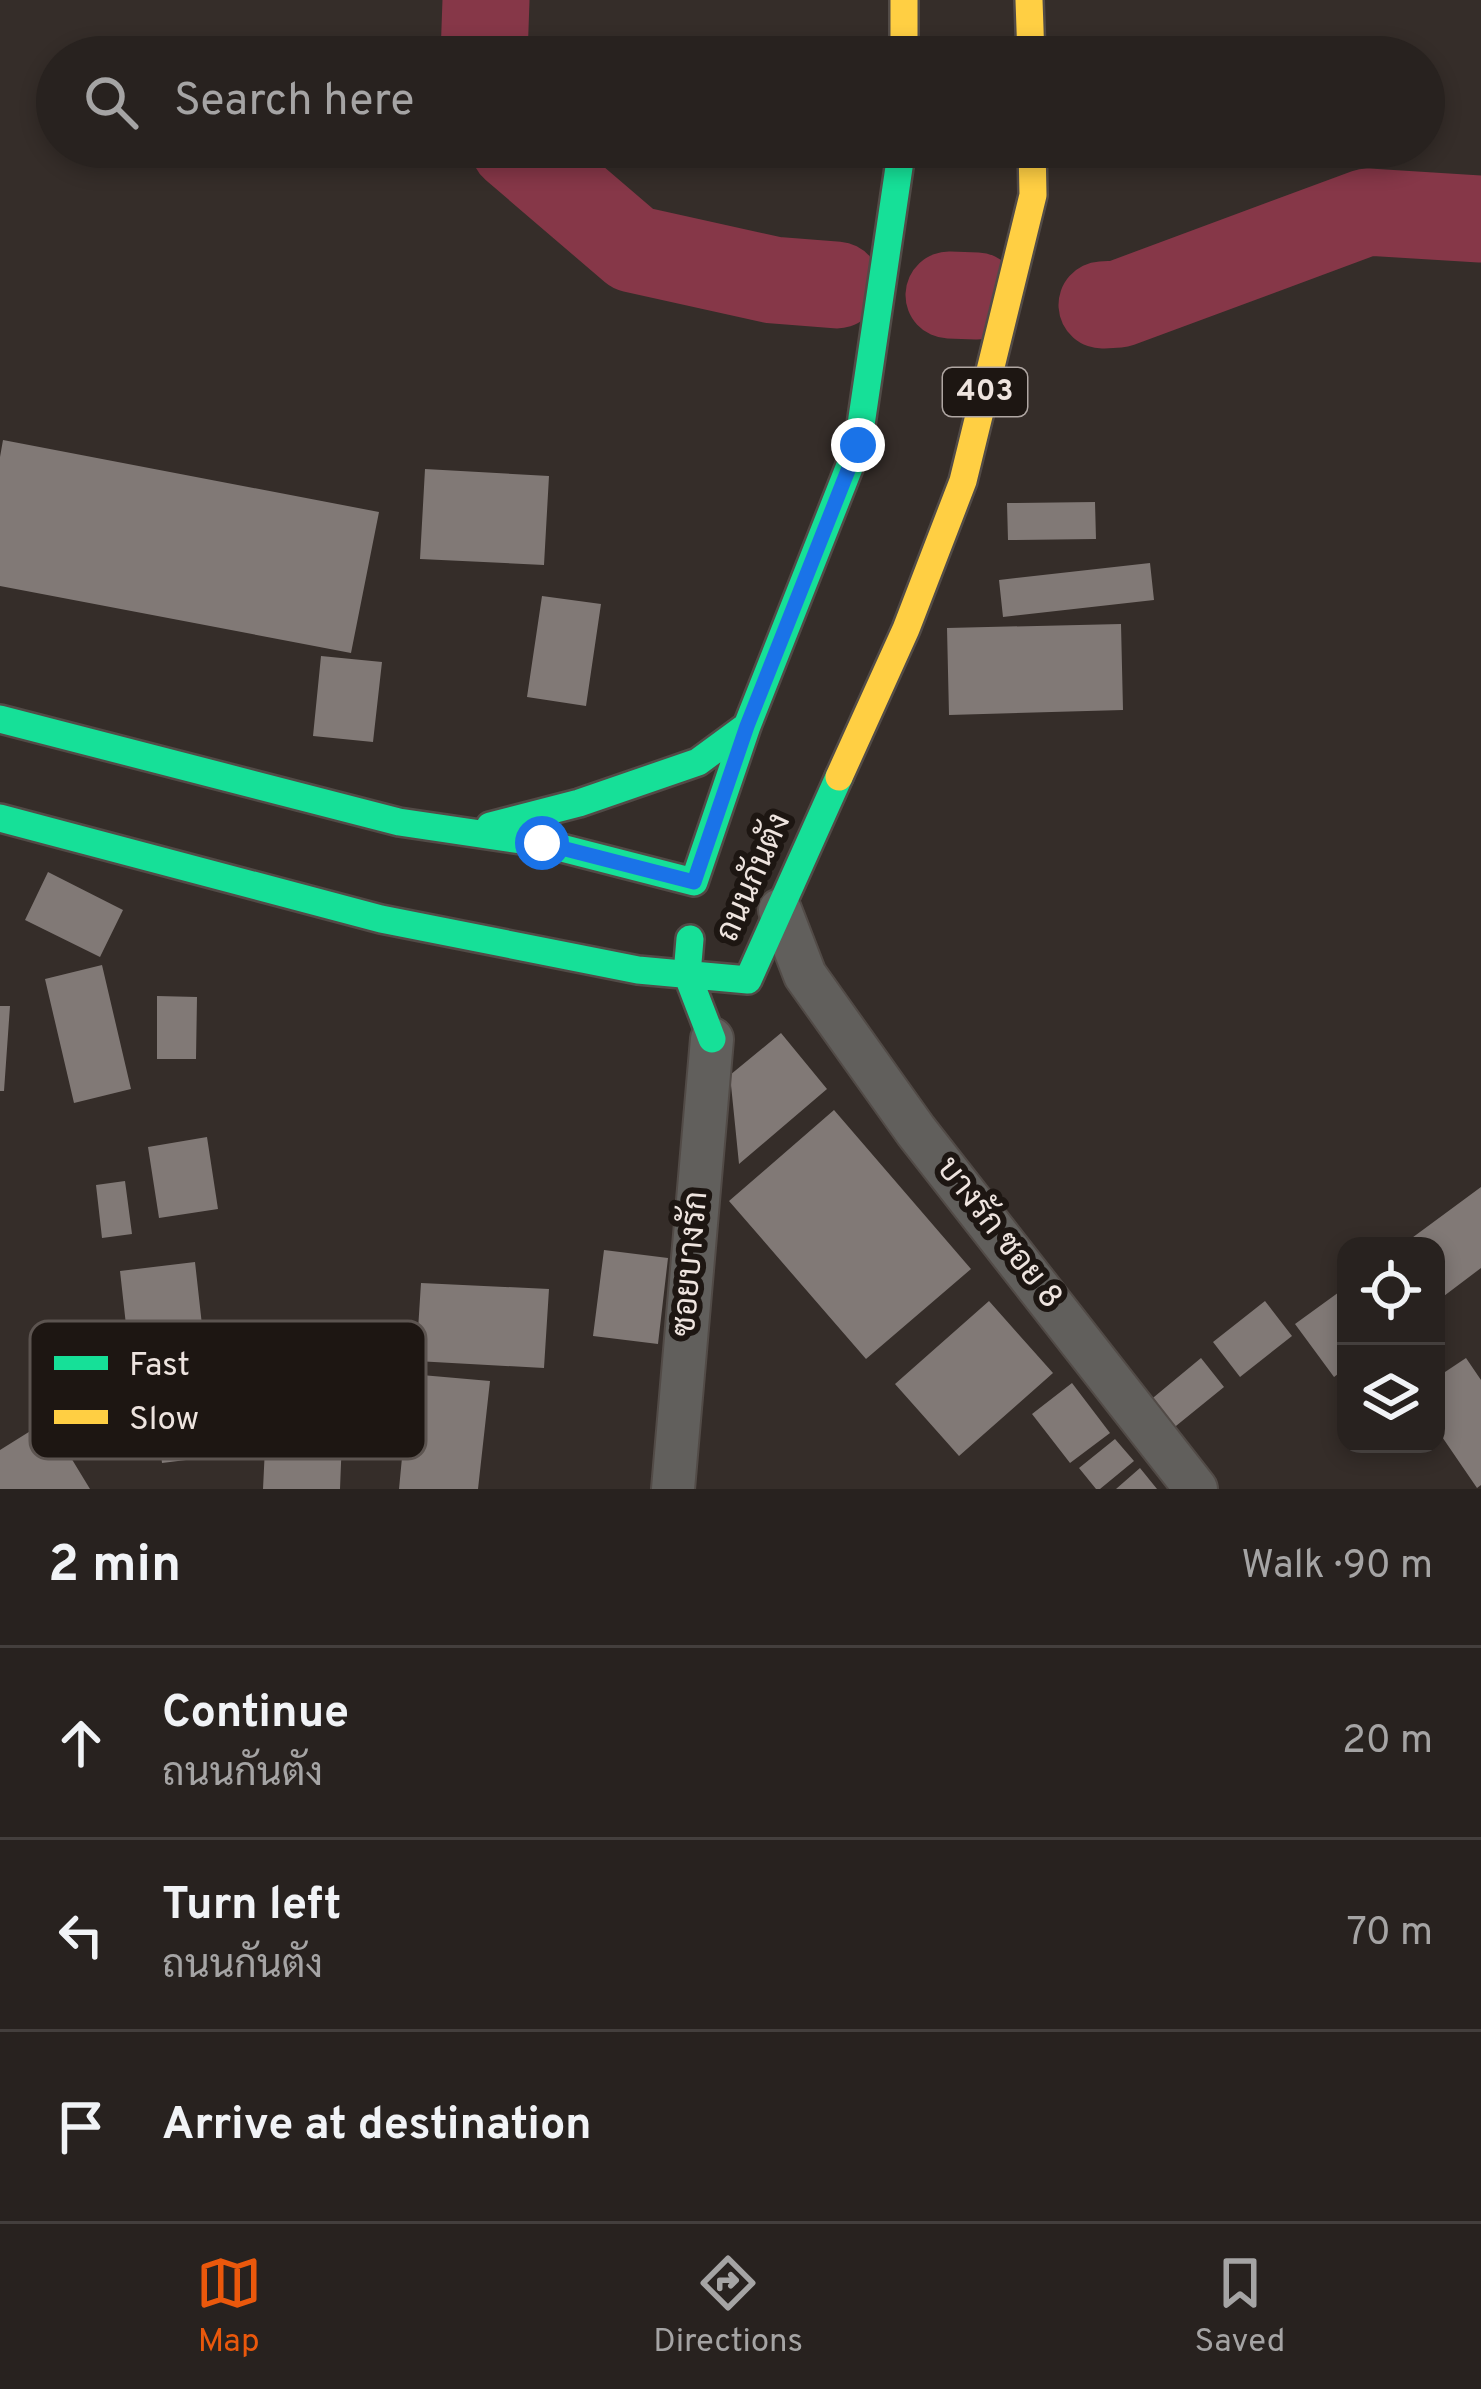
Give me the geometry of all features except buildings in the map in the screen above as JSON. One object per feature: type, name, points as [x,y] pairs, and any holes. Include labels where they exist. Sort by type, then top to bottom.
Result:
[{"type":"main road","points":[[904,0],[904,36]]},
{"type":"main road","points":[[1030,0],[1030,36]]},
{"type":"main road","name":"ถนนกันตัง","points":[[0,719],[397,831],[470,832],[542,843],[705,886],[747,726],[858,445],[899,168]]},
{"type":"main road","name":"ถนนกันตัง","points":[[0,818],[638,970],[687,974],[730,1009],[769,907],[906,629],[963,481],[1033,195],[1032,168]]},
{"type":"main road","points":[[470,832],[579,803],[698,762],[747,726]]},
{"type":"main road","points":[[705,886],[687,974],[730,1009]]},
{"type":"street","name":"บางรัก ซอย 8","points":[[769,907],[806,975],[916,1131],[1196,1489]]},
{"type":"street","points":[[730,1009],[806,975]]},
{"type":"street","name":"ซอยบางรัก","points":[[673,1489],[730,1009]]},
{"type":"waterway","points":[[485,36],[486,0]]},
{"type":"waterway","points":[[538,168],[633,249],[773,280],[837,285]]},
{"type":"waterway","points":[[1102,305],[1119,304],[1367,212],[1481,219]]},
{"type":"waterway","points":[[949,295],[977,296]]},
{"type":"traffic: fast","points":[[0,719],[399,822],[542,843],[694,882],[747,726],[858,445],[899,168]]},
{"type":"traffic: fast","points":[[490,826],[579,803],[698,762],[747,726]]},
{"type":"traffic: fast","points":[[0,818],[381,919],[638,970],[748,980],[839,777]]},
{"type":"traffic: fast","points":[[690,939],[687,974],[712,1039]]},
{"type":"traffic: slow","points":[[904,0],[904,36]]},
{"type":"traffic: slow","points":[[1029,0],[1030,36]]},
{"type":"traffic: slow","points":[[839,777],[906,629],[963,481],[1033,195],[1032,168]]},
{"type":"route","points":[[542,843],[694,882],[747,726],[858,445]]}]
